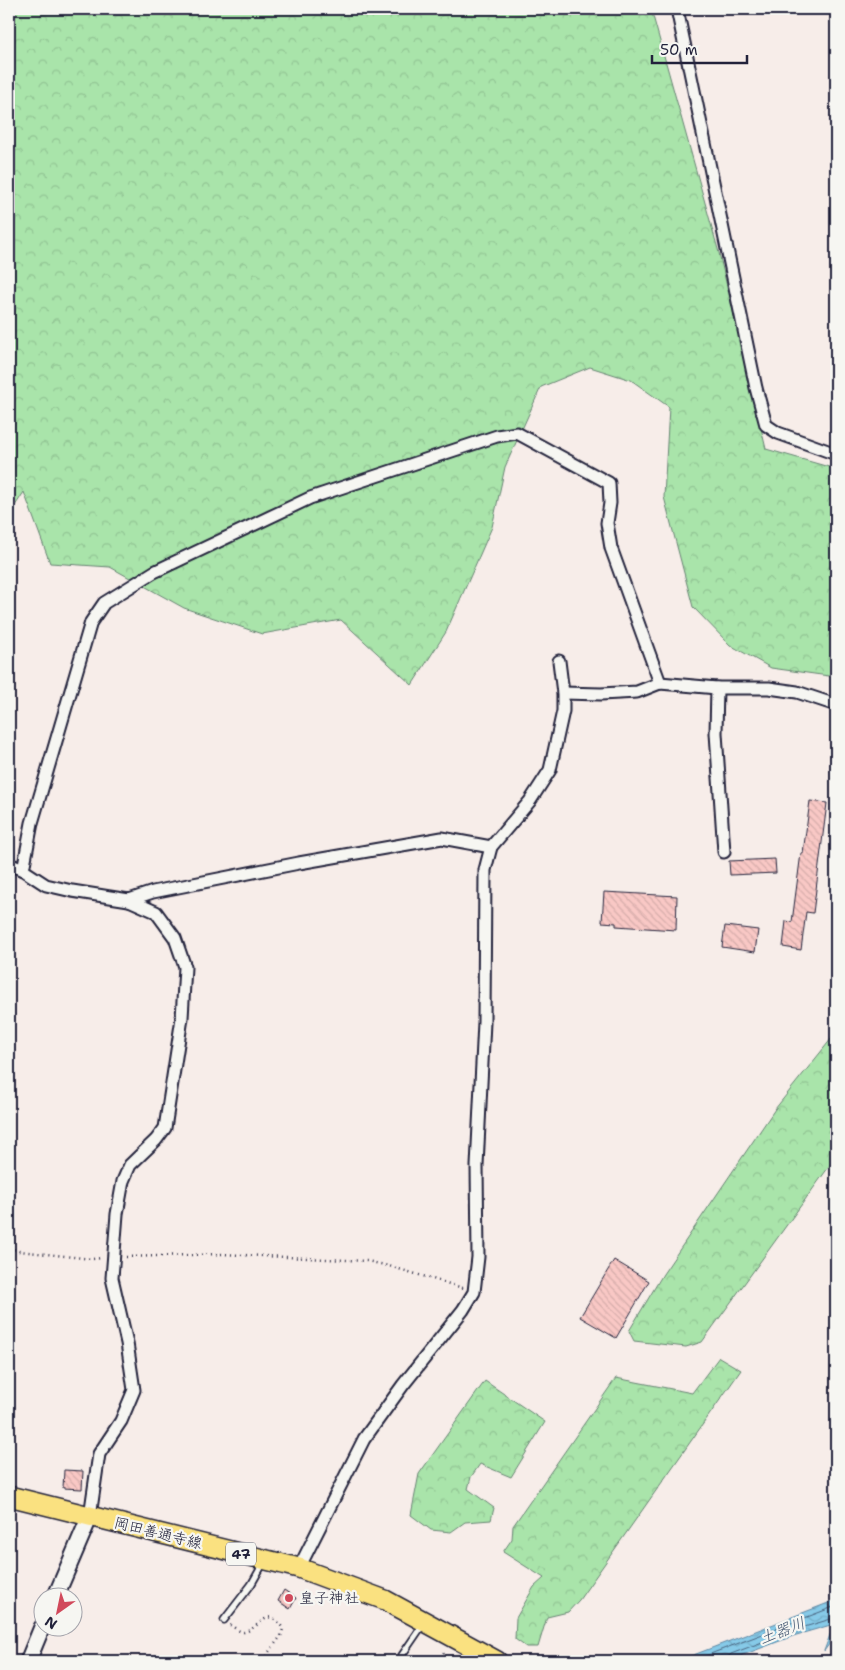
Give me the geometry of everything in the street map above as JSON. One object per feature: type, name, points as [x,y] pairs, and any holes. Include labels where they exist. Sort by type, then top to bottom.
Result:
[{"type":"main road","name":"岡田善通寺線","points":[[9,1496],[299,1568],[385,1600],[497,1661]]},
{"type":"street","points":[[677,9],[756,388],[766,425],[778,433],[836,454]]},
{"type":"street","points":[[23,870],[32,823],[91,622],[104,603],[154,572],[310,498],[497,436],[518,433],[609,483],[610,503],[607,523],[611,548],[660,683]]},
{"type":"street","points":[[299,1568],[364,1439],[403,1385],[463,1310],[474,1292],[478,1257],[476,1166],[484,1022],[485,870],[491,847],[530,801],[550,770],[562,711],[563,693],[559,662]]},
{"type":"street","points":[[563,693],[601,694],[636,692],[660,683],[717,688],[769,688],[797,692],[836,705]]},
{"type":"street","points":[[717,688],[716,733],[724,852]]},
{"type":"street","points":[[130,900],[153,892],[299,863],[442,838],[491,847]]},
{"type":"street","points":[[9,864],[23,870],[46,885],[130,900],[156,912],[175,938],[185,967],[182,1018],[165,1128],[156,1140],[130,1165],[122,1181],[117,1214],[112,1278],[127,1343],[134,1390],[121,1421],[99,1454],[90,1516],[59,1588]]},
{"type":"street","points":[[28,1661],[37,1638]]},
{"type":"lane","points":[[224,1620],[251,1585],[265,1560]]},
{"type":"lane","points":[[398,1661],[425,1622]]},
{"type":"path","points":[[9,1248],[19,1251],[83,1258],[108,1258]]},
{"type":"path","points":[[126,1257],[223,1254],[367,1261],[390,1266],[474,1292]]},
{"type":"path","points":[[224,1620],[239,1631],[245,1632],[266,1618],[273,1618],[279,1622],[283,1629],[281,1636],[262,1661]]},
{"type":"green space","points":[[9,9],[651,9],[719,253],[766,449],[836,469],[836,677],[771,668],[730,645],[693,607],[664,497],[669,407],[631,380],[590,367],[541,387],[505,467],[492,527],[446,632],[412,685],[341,620],[262,634],[184,608],[110,567],[50,563],[24,492],[9,515]]},
{"type":"green space","points":[[836,1033],[836,1157],[702,1342],[686,1347],[634,1341],[629,1331],[663,1274],[775,1109]]},
{"type":"green space","points":[[719,1357],[741,1370],[579,1600],[568,1612],[547,1617],[538,1647],[526,1647],[515,1639],[516,1618],[534,1587],[544,1578],[503,1552],[512,1539],[513,1526],[616,1378],[692,1393]]},
{"type":"green space","points":[[485,1381],[545,1422],[511,1477],[480,1464],[471,1477],[468,1489],[494,1508],[491,1520],[465,1522],[451,1532],[431,1530],[411,1515],[419,1474]]},
{"type":"water","name":"土器川","points":[[836,1600],[836,1635],[824,1651],[834,1624],[793,1636],[727,1661],[678,1661]]},
{"type":"building","points":[[810,801],[827,803],[813,913],[806,912],[801,950],[783,947],[786,921],[792,922]]},
{"type":"building","points":[[775,859],[776,873],[730,875],[729,861]]},
{"type":"building","points":[[604,892],[677,896],[676,930],[616,926],[616,923],[602,922]]},
{"type":"building","points":[[725,926],[758,930],[755,952],[722,947]]},
{"type":"building","points":[[614,1260],[649,1281],[616,1338],[580,1317]]},
{"type":"building","points":[[64,1470],[83,1471],[82,1489],[63,1488]]},
{"type":"building","points":[[284,1590],[296,1598],[290,1609],[278,1601]]},
{"type":"place","name":"皇子神社","points":[[289,1598]]}]
